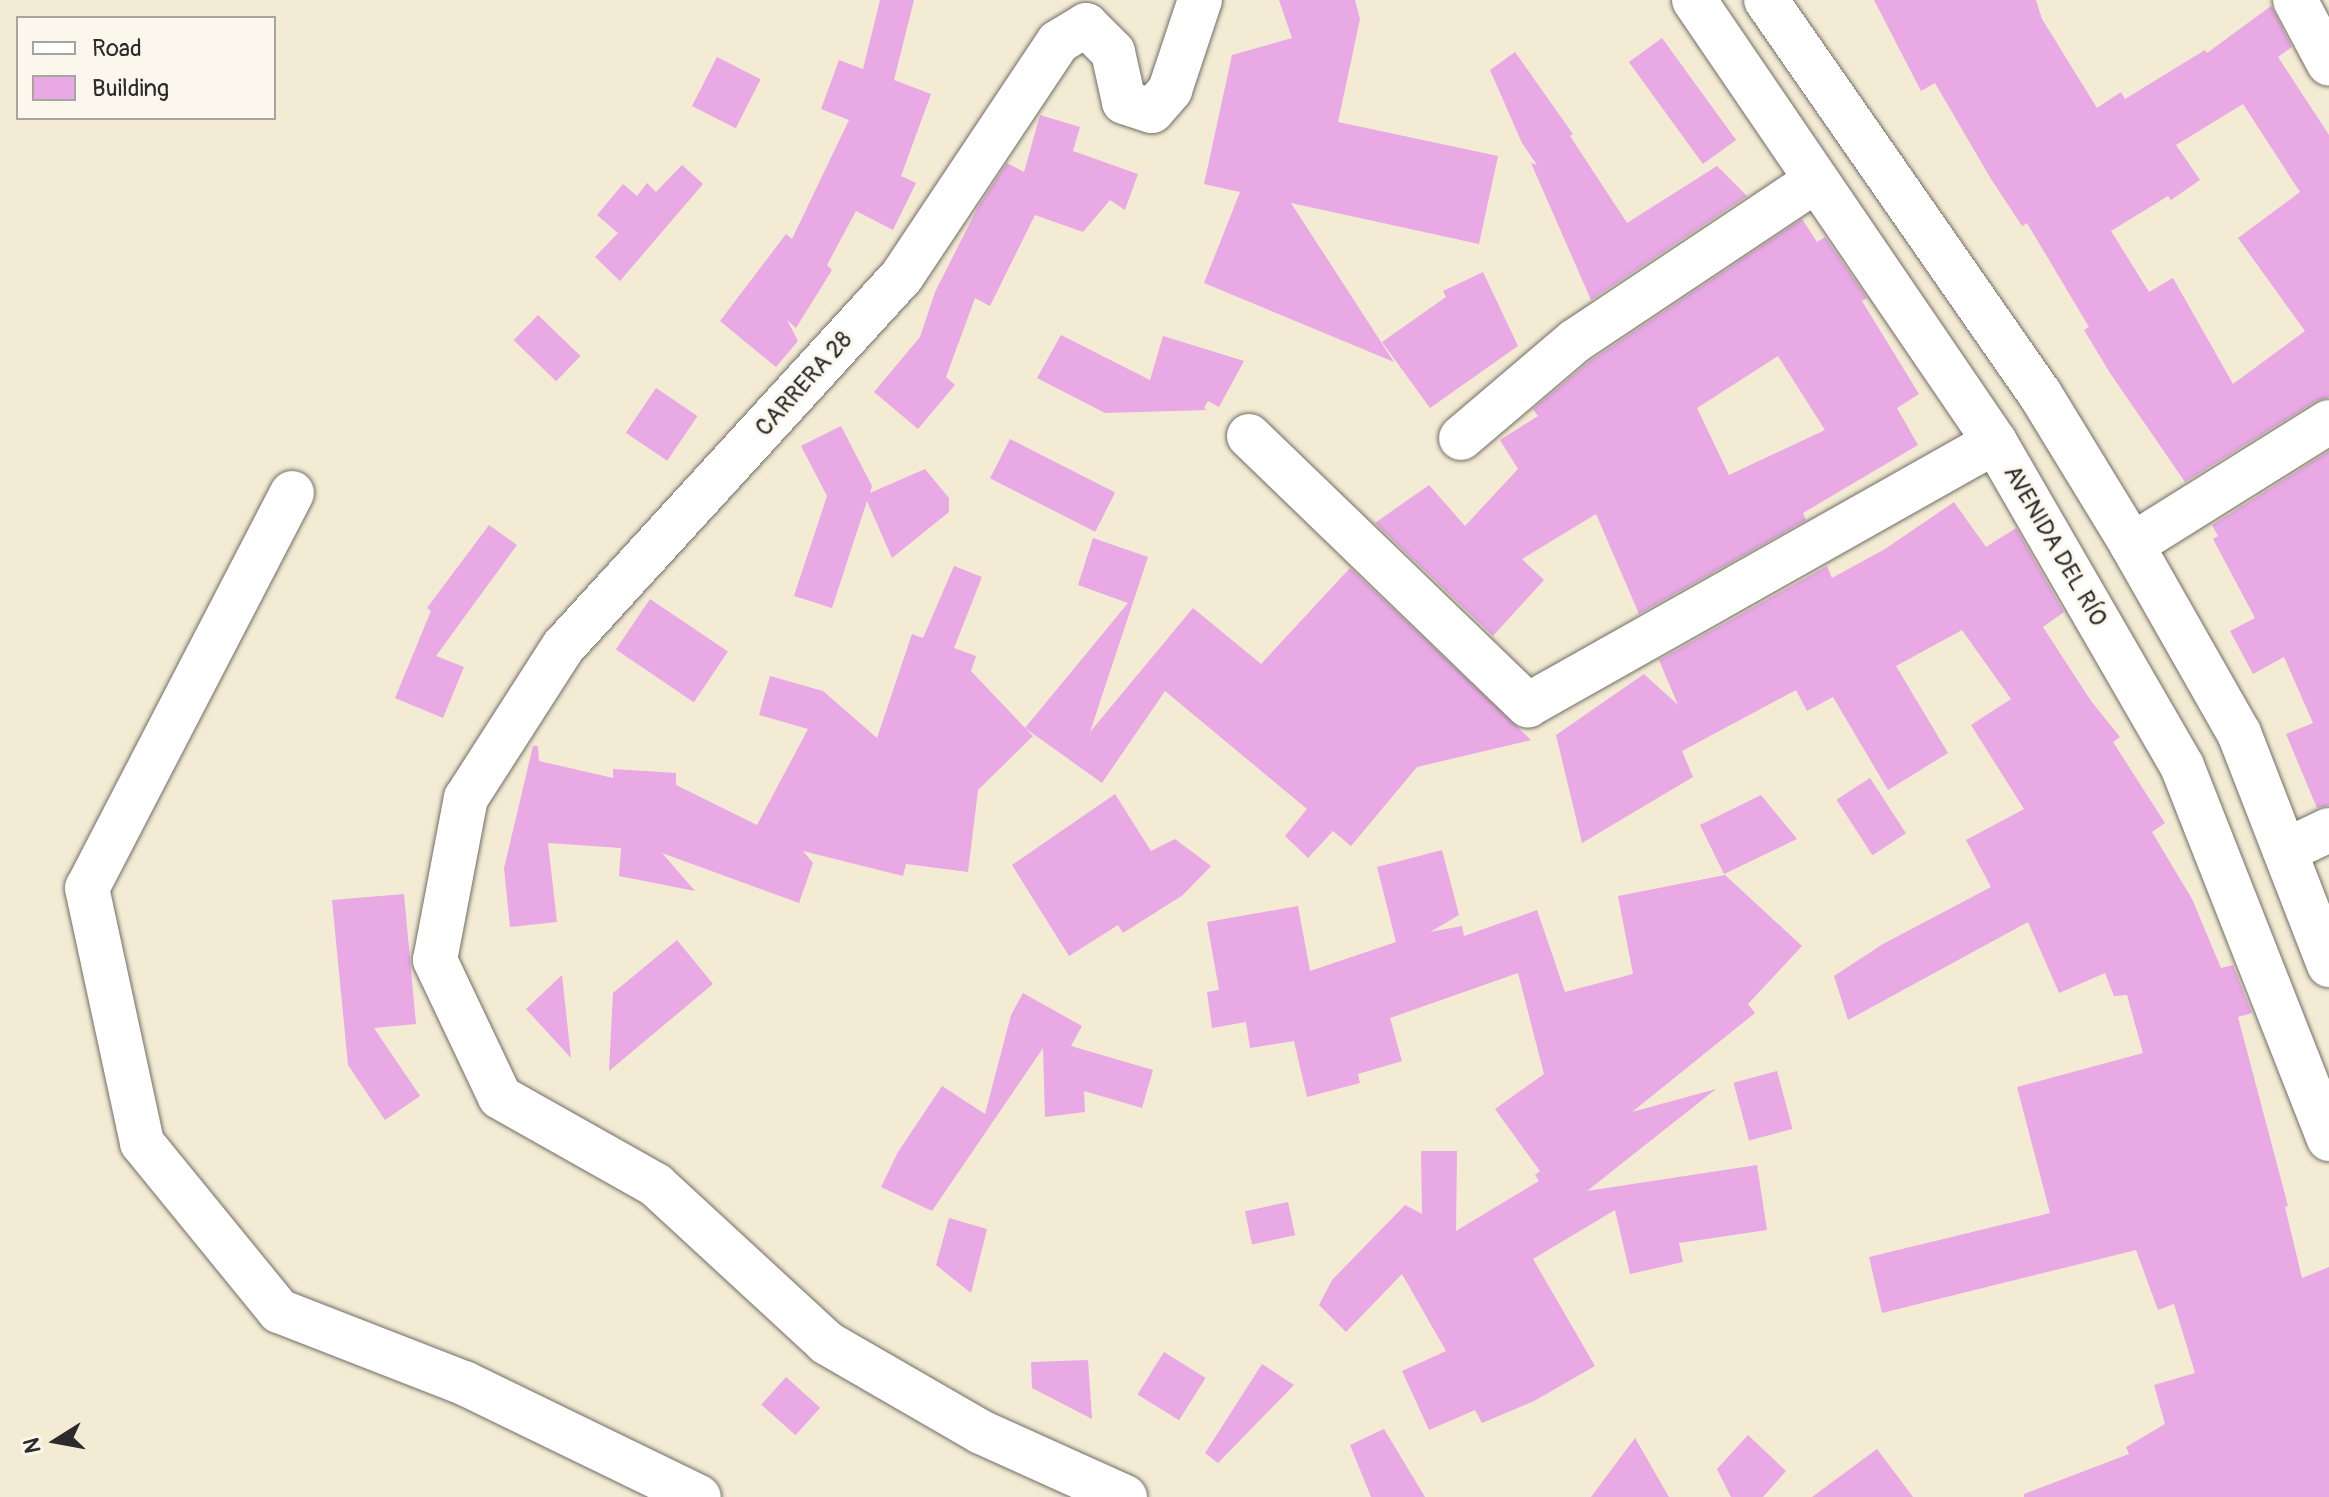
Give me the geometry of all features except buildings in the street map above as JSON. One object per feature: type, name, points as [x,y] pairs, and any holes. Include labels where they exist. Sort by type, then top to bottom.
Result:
[{"type":"street","name":"CARRERA 28","points":[[1125,1497],[981,1432],[827,1343],[656,1185],[500,1097],[435,960],[466,798],[563,647],[902,276],[1058,42],[1086,25],[1113,52],[1124,102],[1152,111],[1170,90],[1200,0]]},
{"type":"street","name":"AVENIDA DEL RÍO","points":[[1694,0],[1995,442],[2182,766],[2329,1139]]},
{"type":"street","points":[[1766,0],[2040,394],[2132,545],[2239,733],[2329,965]]},
{"type":"street","points":[[2295,0],[2329,64]]},
{"type":"street","points":[[1461,438],[1575,341],[1808,167],[1846,115]]},
{"type":"street","points":[[2132,545],[2329,422]]},
{"type":"street","points":[[1249,436],[1528,705],[1995,442]]},
{"type":"street","points":[[292,493],[87,888],[142,1143],[279,1311],[464,1383],[699,1497]]},
{"type":"street","points":[[2285,851],[2329,830]]}]
